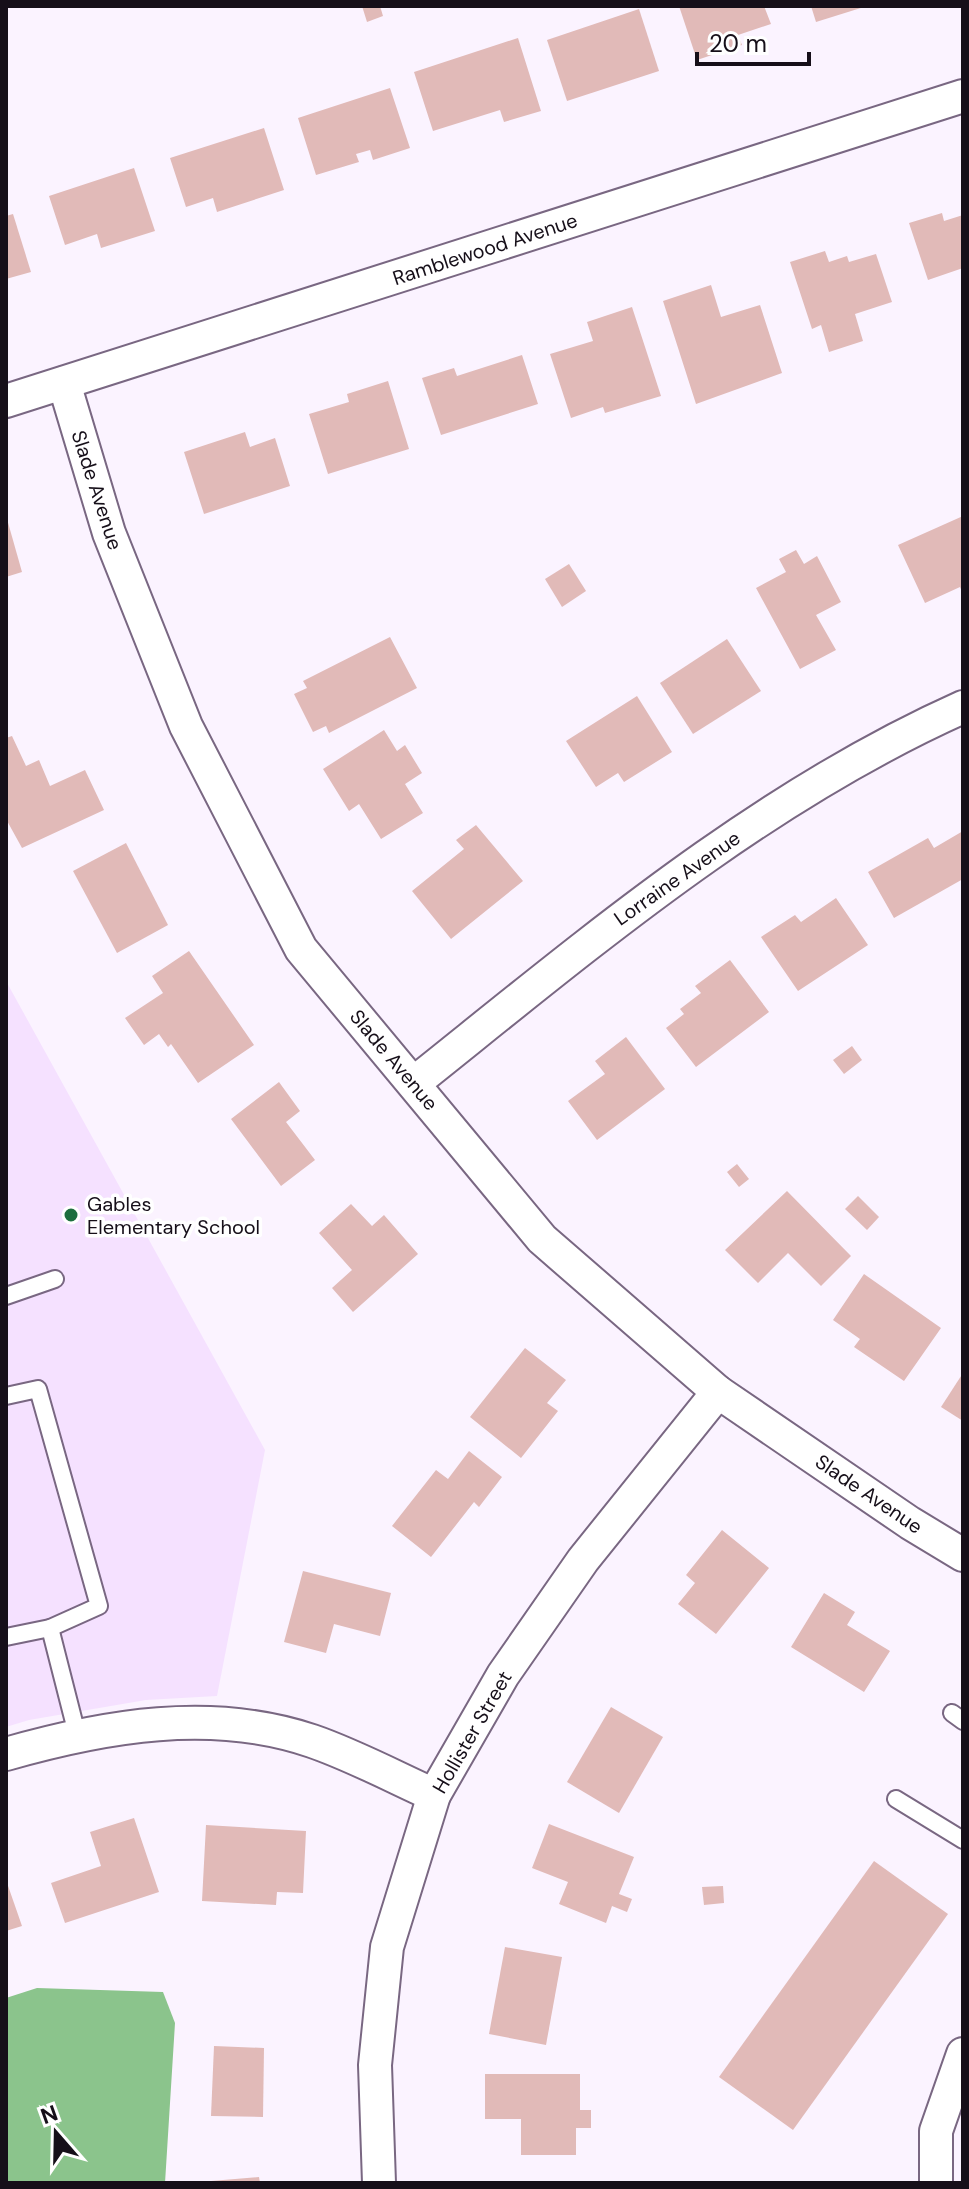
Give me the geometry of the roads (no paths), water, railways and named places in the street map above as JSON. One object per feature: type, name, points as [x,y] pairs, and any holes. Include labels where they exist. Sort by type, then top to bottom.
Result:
[{"type":"street","name":"Ramblewood Avenue","points":[[6,401],[963,96]]},
{"type":"street","name":"Slade Avenue","points":[[64,383],[109,533],[186,726],[301,949],[542,1239],[718,1392],[963,1555]]},
{"type":"street","name":"Lorraine Avenue","points":[[414,1083],[605,930],[733,838],[840,770],[963,707]]},
{"type":"street","name":"Hollister Street","points":[[379,2183],[375,2065],[387,1947],[434,1795],[503,1675],[583,1560],[718,1392]]},
{"type":"street","points":[[6,1754],[77,1734],[157,1724],[230,1724],[311,1740],[434,1795]]},
{"type":"street","points":[[936,2183],[936,2131],[963,2054]]},
{"type":"lane","points":[[6,1296],[55,1279]]},
{"type":"lane","points":[[6,1396],[38,1389],[99,1606],[50,1628],[6,1637]]},
{"type":"lane","points":[[50,1628],[77,1734]]},
{"type":"lane","points":[[896,1799],[963,1840]]},
{"type":"place","name":"Gables Elementary School","points":[[71,1215]]}]
